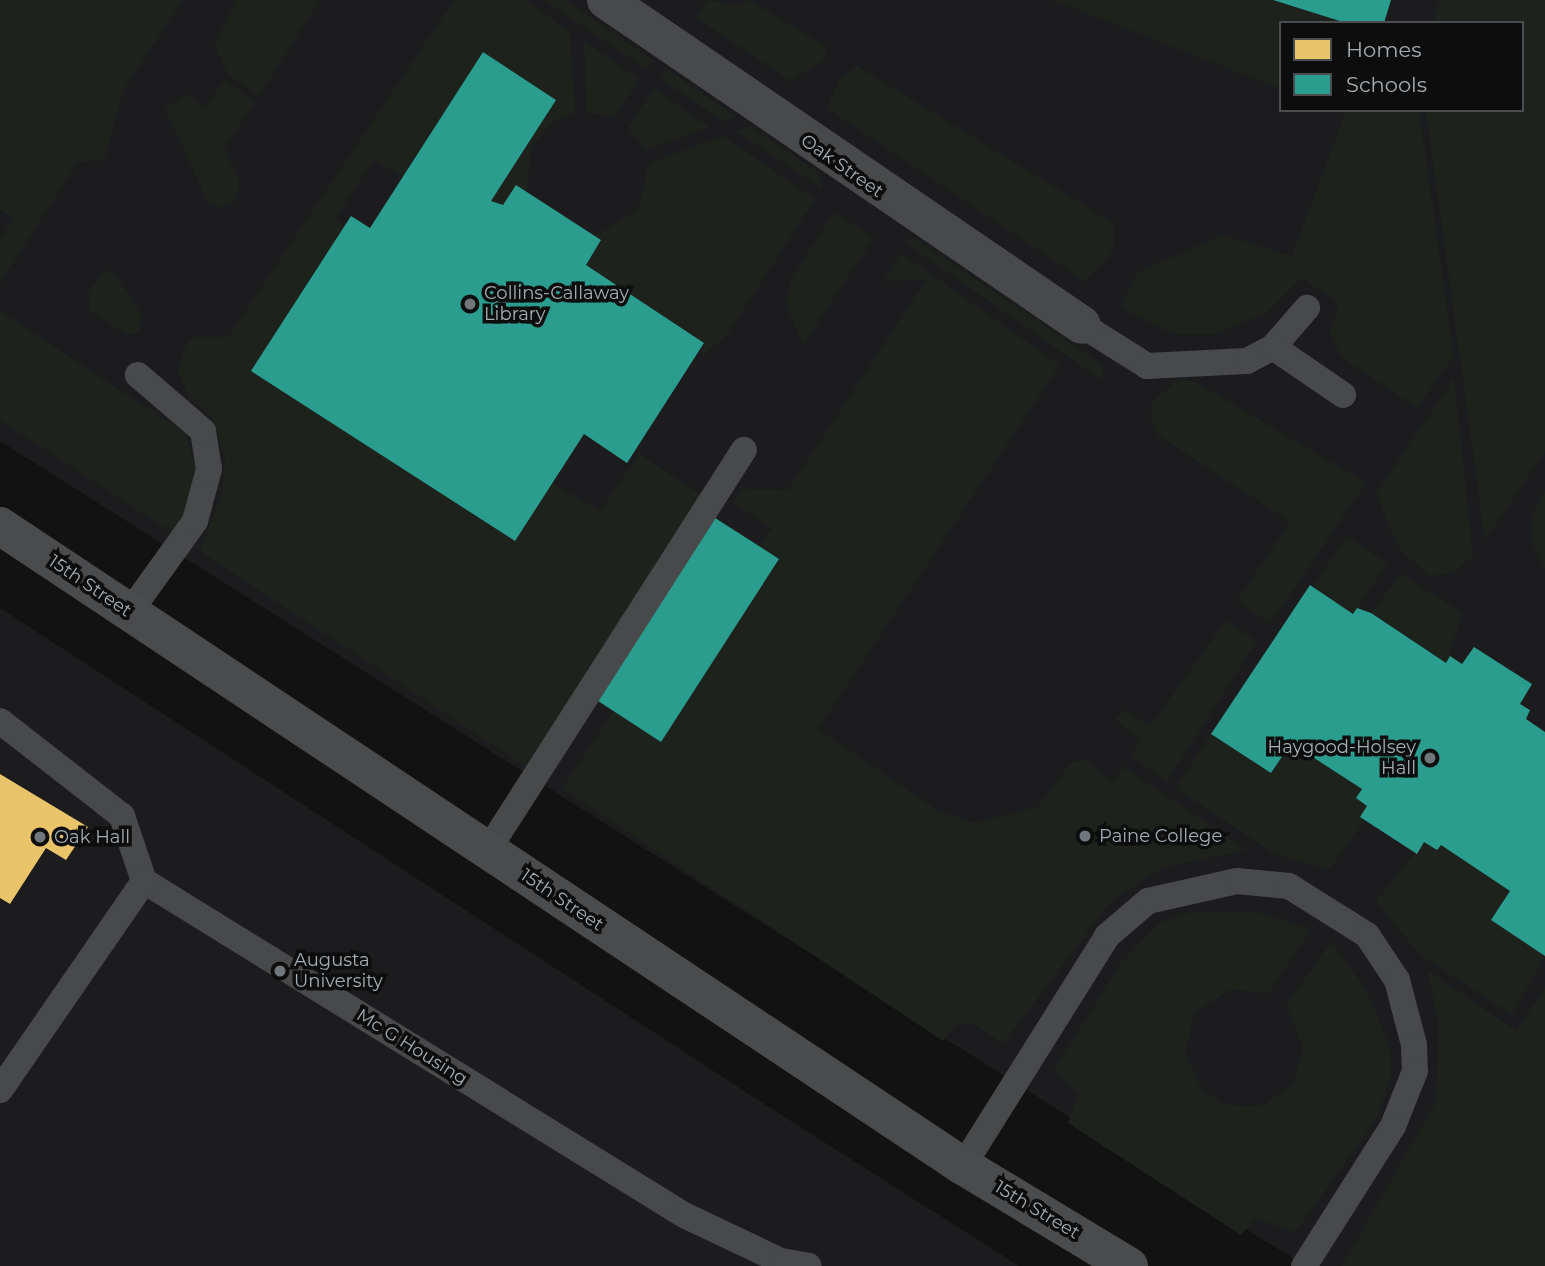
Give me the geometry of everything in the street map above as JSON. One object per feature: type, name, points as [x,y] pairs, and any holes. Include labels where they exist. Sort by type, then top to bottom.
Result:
[{"type":"main road","name":"15th Street","points":[[0,526],[963,1166],[1129,1266]]},
{"type":"street","name":"Oak Street","points":[[606,0],[1082,326]]},
{"type":"lane","points":[[1082,326],[1147,366],[1247,361],[1273,347],[1307,308]]},
{"type":"lane","points":[[1273,347],[1343,396]]},
{"type":"lane","points":[[129,613],[195,521],[208,469],[203,431],[138,375]]},
{"type":"lane","points":[[488,850],[744,450]]},
{"type":"lane","points":[[0,721],[122,816],[144,881],[0,1090]]},
{"type":"lane","points":[[963,1166],[1117,927],[1148,901],[1202,887],[1247,880],[1289,886],[1367,935],[1397,980],[1414,1045],[1415,1070],[1393,1126],[1304,1266]]},
{"type":"lane","name":"Mc G Housing","points":[[144,881],[684,1216],[781,1261],[809,1266]]},
{"type":"shaded area","name":"Paine College","points":[[0,0],[1545,0],[1545,1231],[1521,1266],[1305,1266],[0,441]]},
{"type":"shaded area","points":[[0,0],[183,0],[124,89],[104,160],[78,162],[0,283],[0,239],[13,218],[0,210]]},
{"type":"shaded area","points":[[237,0],[320,0],[259,96],[228,74],[214,44]]},
{"type":"shaded area","points":[[454,0],[525,0],[570,32],[575,112],[552,123],[531,148],[527,192],[516,185],[503,205],[491,201],[556,100],[483,52],[403,177],[374,159],[336,218],[345,226],[252,371],[514,541],[552,483],[600,511],[639,454],[703,496],[528,768],[200,551],[222,494],[225,457],[213,419],[189,396],[178,372],[186,344],[196,337],[228,337]]},
{"type":"shaded area","points":[[544,0],[565,0],[653,60],[646,69]]},
{"type":"shaded area","points":[[708,0],[740,6],[749,0],[825,46],[825,59],[791,81],[696,18]]},
{"type":"shaded area","points":[[1053,0],[1271,0],[1339,21],[1279,21],[1279,88]]},
{"type":"shaded area","points":[[1440,0],[1545,0],[1545,452],[1485,540],[1426,112],[1524,112],[1524,21],[1434,21]]},
{"type":"shaded area","points":[[584,41],[639,79],[615,117],[587,112]]},
{"type":"shaded area","points":[[857,66],[1113,223],[1114,247],[1105,262],[1084,281],[827,108],[840,78]]},
{"type":"shaded area","points":[[667,69],[736,117],[723,121],[661,79]]},
{"type":"shaded area","points":[[224,80],[255,102],[224,148],[240,183],[235,201],[221,208],[208,202],[165,108],[187,94],[205,108]]},
{"type":"shaded area","points":[[654,88],[709,127],[645,150],[628,128]]},
{"type":"shaded area","points":[[1340,112],[1419,112],[1454,356],[1417,408],[1342,358],[1330,333],[1339,303],[1302,278],[1267,312],[1215,334],[1174,334],[1120,307],[1137,273],[1222,235],[1292,256],[1345,114]]},
{"type":"shaded area","points":[[750,126],[820,174],[822,189],[736,131]]},
{"type":"shaded area","points":[[723,136],[815,199],[727,335],[699,358],[704,342],[586,265],[601,241],[595,236],[638,210],[649,163]]},
{"type":"shaded area","points":[[834,212],[874,238],[803,345],[786,305],[791,279]]},
{"type":"shaded area","points":[[911,236],[1103,365],[1103,381],[906,243]]},
{"type":"shaded area","points":[[901,253],[1060,365],[818,729],[937,810],[974,823],[1037,807],[1072,762],[1086,760],[1113,782],[1124,767],[1247,850],[1163,867],[1110,902],[1003,1044],[973,1023],[956,1025],[943,1041],[562,788],[614,711],[661,742],[778,560],[759,546],[772,528],[733,503],[742,489],[788,490],[927,279],[884,281]]},
{"type":"shaded area","points":[[105,270],[116,275],[142,316],[139,333],[126,334],[90,311],[88,292]]},
{"type":"shaded area","points":[[0,311],[185,433],[196,468],[184,515],[171,532],[0,420]]},
{"type":"shaded area","points":[[1454,378],[1473,557],[1452,573],[1429,576],[1399,548],[1376,494]]},
{"type":"shaded area","points":[[1178,380],[1194,381],[1366,483],[1270,624],[1237,601],[1290,522],[1158,435],[1150,418],[1153,401]]},
{"type":"shaded area","points":[[1545,490],[1545,568],[1532,544],[1531,520]]},
{"type":"shaded area","points":[[1347,536],[1387,563],[1353,614],[1313,587]]},
{"type":"shaded area","points":[[1401,574],[1463,613],[1446,663],[1371,613]]},
{"type":"shaded area","name":"Augusta University","points":[[0,608],[783,1116],[1019,1266],[0,1266]]},
{"type":"shaded area","points":[[1226,621],[1257,641],[1167,781],[1131,756],[1141,741],[1114,719],[1126,710],[1150,726]]},
{"type":"shaded area","points":[[1211,734],[1271,773],[1291,743],[1362,789],[1356,798],[1367,806],[1365,820],[1329,870],[1273,853],[1176,788]]},
{"type":"shaded area","points":[[1424,842],[1437,850],[1441,845],[1510,891],[1491,920],[1545,956],[1512,1015],[1418,953],[1376,901]]},
{"type":"shaded area","points":[[1257,912],[1311,929],[1268,994],[1231,989],[1195,1012],[1185,1053],[1202,1090],[1222,1103],[1247,1107],[1266,1104],[1293,1084],[1303,1048],[1286,1005],[1331,942],[1367,991],[1390,1048],[1391,1076],[1377,1118],[1303,1222],[1293,1232],[1255,1218],[1241,1235],[1068,1123],[1079,1094],[1054,1070],[1121,963],[1157,925],[1182,913]]},
{"type":"shaded area","points":[[1427,970],[1516,1031],[1545,988],[1545,1266],[1342,1266],[1436,1102],[1439,1024]]},
{"type":"building: Homes","name":"Oak Hall","points":[[0,774],[88,827],[66,860],[46,848],[10,904],[0,898]]},
{"type":"building: Schools","points":[[1273,0],[1391,0],[1385,21],[1340,21]]},
{"type":"building: Schools","name":"Collins-Callaway Library","points":[[483,52],[556,100],[491,201],[503,205],[516,185],[601,240],[586,265],[704,343],[627,463],[584,434],[515,541],[251,371],[351,216],[370,228]]},
{"type":"building: Schools","points":[[712,516],[779,559],[661,742],[595,699]]},
{"type":"building: Schools","name":"Haygood-Holsey Hall","points":[[1310,585],[1353,614],[1357,608],[1371,613],[1446,663],[1450,656],[1462,664],[1474,647],[1532,684],[1520,704],[1530,710],[1526,719],[1545,732],[1545,956],[1491,920],[1510,891],[1441,845],[1437,850],[1424,842],[1417,854],[1360,817],[1367,806],[1356,798],[1362,789],[1291,743],[1271,773],[1211,734]]},
{"type":"place","name":"Collins-Callaway Library","points":[[470,304]]},
{"type":"place","name":"Haygood-Holsey Hall","points":[[1430,758]]},
{"type":"place","name":"Paine College","points":[[1085,836]]},
{"type":"place","name":"Oak Hall","points":[[40,837]]},
{"type":"place","name":"Augusta University","points":[[280,971]]}]
